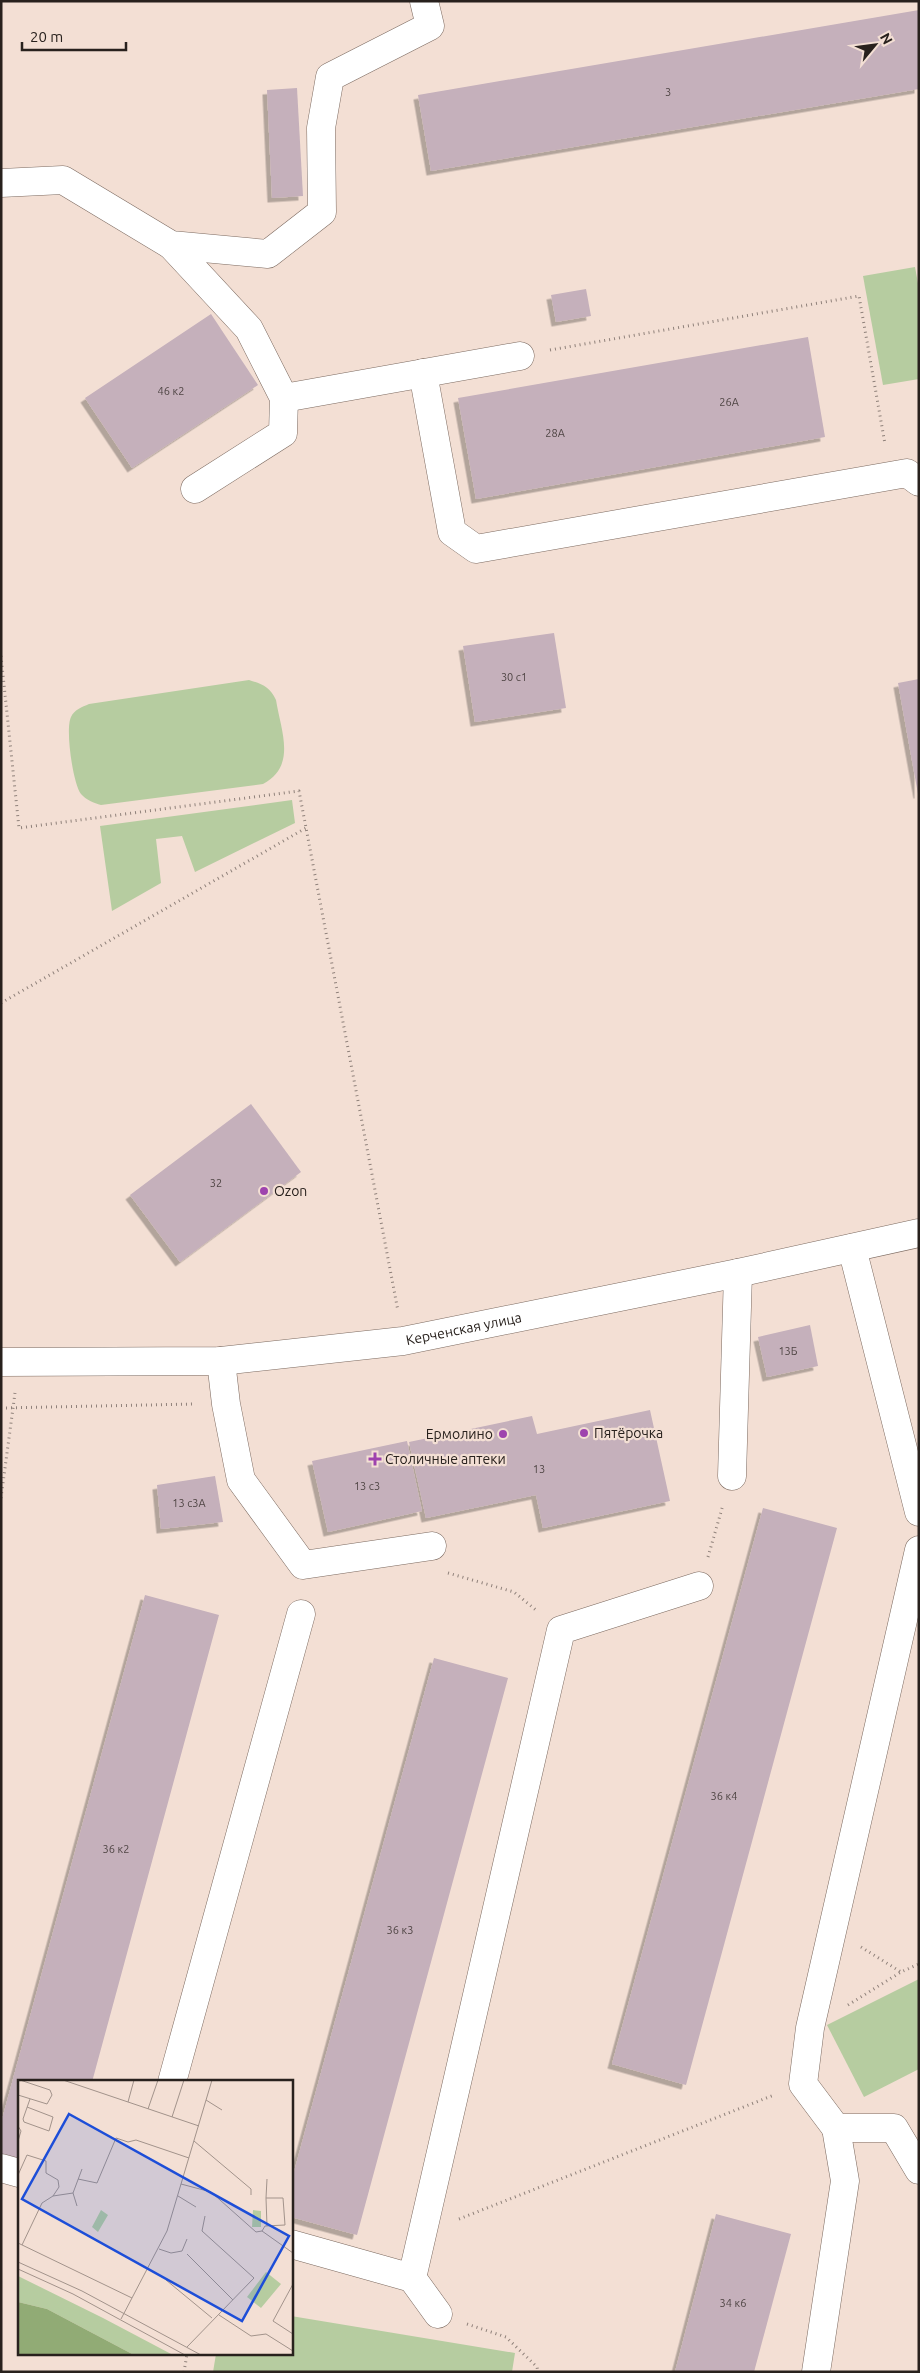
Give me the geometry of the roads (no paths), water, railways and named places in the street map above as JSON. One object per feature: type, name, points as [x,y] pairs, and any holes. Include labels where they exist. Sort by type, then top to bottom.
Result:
[{"type":"street","points":[[171,245],[268,254],[322,212],[320,128],[330,77],[430,26],[424,1]]},
{"type":"street","points":[[1,183],[63,180],[171,245],[249,329],[284,398],[282,433],[195,489]]},
{"type":"street","points":[[284,398],[520,356]]},
{"type":"street","points":[[423,373],[452,532],[476,549],[891,476],[907,474],[919,482]]},
{"type":"street","name":"Керченская улица","points":[[10,1362],[221,1362],[403,1341],[738,1273],[919,1233]]},
{"type":"street","points":[[852,1248],[919,1512]]},
{"type":"street","points":[[732,1476],[738,1273]]},
{"type":"street","points":[[221,1362],[226,1404],[240,1480],[303,1565],[436,1558]]},
{"type":"street","points":[[816,2372],[845,2181],[836,2128],[803,2084],[810,2028],[919,1550]]},
{"type":"street","points":[[412,2278],[561,1630],[699,1586]]},
{"type":"street","points":[[173,2080],[301,1614]]},
{"type":"street","points":[[836,2128],[894,2128],[911,2140],[919,2170]]},
{"type":"street","points":[[1,2168],[18,2173]]},
{"type":"street","points":[[292,2244],[412,2278],[438,2314]]},
{"type":"place","name":"Ozon","points":[[264,1191]]},
{"type":"place","name":"Пятёрочка","points":[[584,1433]]},
{"type":"place","name":"Ермолино","points":[[503,1434]]},
{"type":"place","name":"Столичные аптеки","points":[[375,1459]]}]
